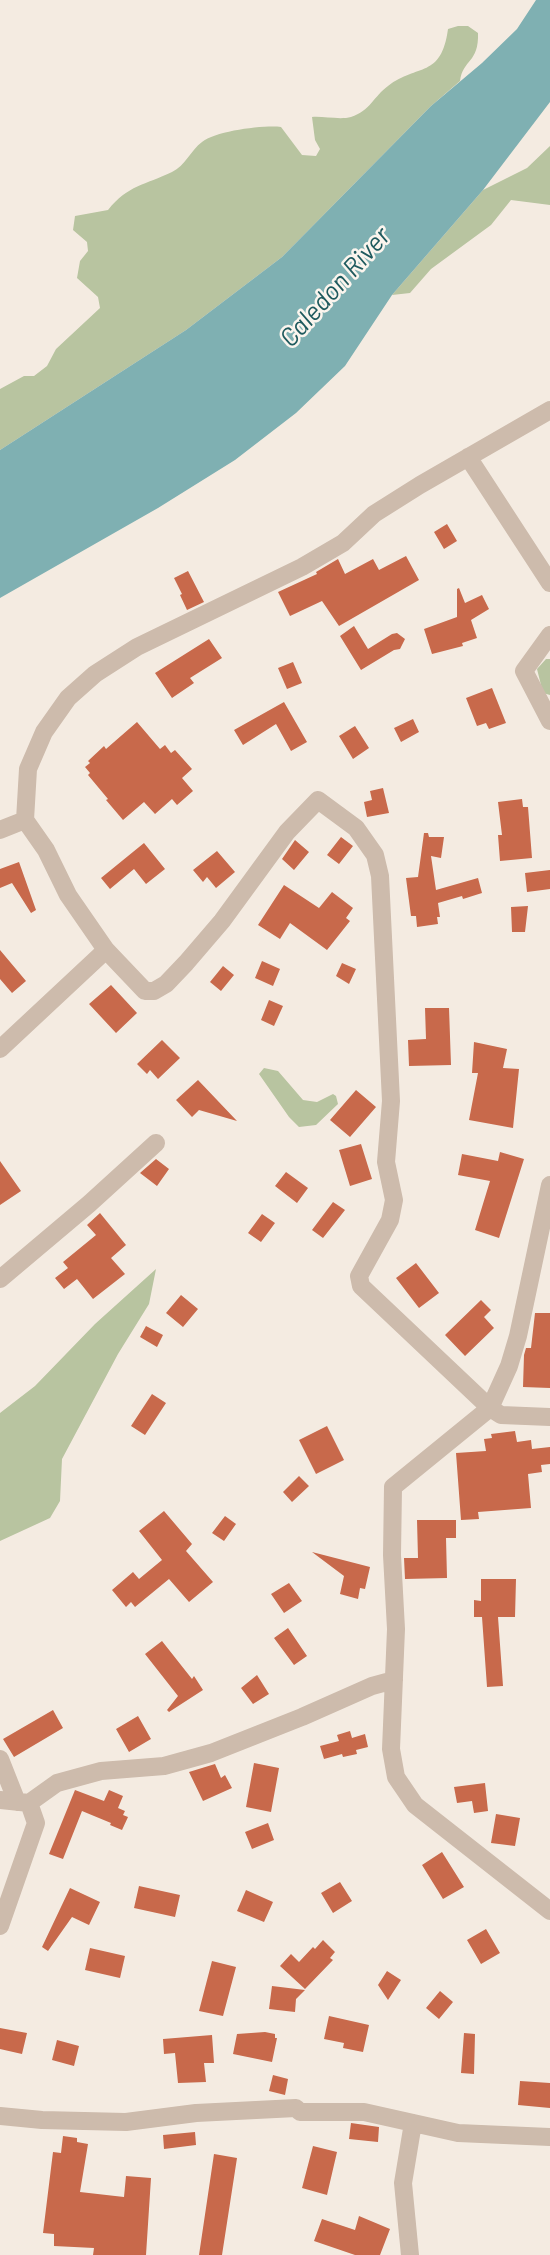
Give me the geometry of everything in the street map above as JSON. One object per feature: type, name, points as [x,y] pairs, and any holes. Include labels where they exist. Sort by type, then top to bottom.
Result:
[{"type":"street","points":[[550,410],[374,514],[342,543],[312,561],[137,647],[95,674],[68,698],[44,732],[28,769],[25,820],[46,850],[68,895],[106,950],[145,991],[154,991],[166,984],[222,921],[287,832],[318,800],[356,828],[375,855],[380,876],[391,1101],[386,1162],[394,1200],[390,1220],[359,1276],[361,1286],[490,1408],[501,1415],[550,1417]]},
{"type":"street","points":[[468,457],[550,583]]},
{"type":"street","points":[[550,635],[524,671],[550,721]]},
{"type":"street","points":[[0,830],[25,820]]},
{"type":"street","points":[[0,1049],[106,950]]},
{"type":"street","points":[[0,1279],[89,1205],[156,1143]]},
{"type":"street","points":[[550,1185],[518,1336],[509,1366],[490,1408],[393,1487],[392,1555],[396,1629],[392,1765],[396,1777],[415,1805],[550,1911]]},
{"type":"street","points":[[15,1801],[57,1783],[101,1771],[164,1766],[211,1753],[372,1686],[394,1681]]},
{"type":"street","points":[[0,1759],[15,1801],[36,1823],[0,1926]]},
{"type":"street","points":[[0,2116],[125,2122],[196,2113],[296,2108],[300,2112],[364,2112],[458,2133],[550,2137]]},
{"type":"street","points":[[410,2255],[403,2183],[413,2123]]},
{"type":"green space","points":[[468,26],[478,33],[474,56],[464,68],[460,81],[431,106],[282,257],[186,330],[0,450],[0,389],[24,376],[34,376],[47,366],[56,349],[100,308],[98,297],[77,278],[80,261],[88,251],[87,242],[73,230],[75,216],[108,210],[130,190],[177,169],[202,142],[228,132],[281,127],[302,155],[316,156],[320,149],[315,140],[312,117],[347,118],[363,111],[388,86],[434,63],[445,45],[448,29]]},
{"type":"green space","points":[[550,146],[550,205],[511,200],[491,225],[431,269],[410,293],[392,295],[483,190],[527,168]]},
{"type":"green space","points":[[546,659],[550,659],[550,695],[543,693],[537,669]]},
{"type":"green space","points":[[264,1068],[278,1071],[303,1100],[317,1102],[333,1094],[338,1104],[316,1125],[299,1127],[259,1074]]},
{"type":"green space","points":[[156,1269],[149,1304],[118,1354],[62,1459],[60,1501],[50,1518],[0,1541],[0,1413],[35,1386],[95,1324]]},
{"type":"water","name":"Caledon River","points":[[536,0],[550,0],[550,102],[483,190],[392,295],[345,366],[296,413],[235,460],[158,508],[0,598],[0,450],[186,330],[282,257],[431,106],[517,29]]},
{"type":"building","points":[[447,524],[457,541],[444,549],[434,532]]},
{"type":"building","points":[[406,556],[419,580],[339,626],[322,601],[290,616],[278,592],[317,574],[316,572],[338,559],[345,574],[373,559],[379,570]]},
{"type":"building","points":[[188,571],[204,602],[187,610],[174,578]]},
{"type":"building","points":[[459,588],[465,603],[482,595],[489,609],[471,620],[477,638],[462,643],[463,646],[432,654],[424,629],[457,617]]},
{"type":"building","points":[[354,626],[368,649],[392,634],[397,633],[405,639],[400,649],[361,670],[340,636]]},
{"type":"building","points":[[209,639],[222,658],[190,678],[194,683],[172,698],[155,673]]},
{"type":"building","points":[[293,662],[302,683],[287,689],[278,668]]},
{"type":"building","points":[[492,688],[506,723],[489,729],[486,723],[477,726],[466,698]]},
{"type":"building","points":[[284,702],[307,742],[291,751],[276,724],[243,745],[234,730]]},
{"type":"building","points":[[413,719],[419,732],[401,742],[394,728]]},
{"type":"building","points":[[137,722],[160,749],[165,745],[171,753],[175,750],[192,769],[182,778],[193,791],[177,805],[172,799],[155,814],[144,802],[123,820],[88,775],[90,773],[85,767],[104,746],[106,749]]},
{"type":"building","points":[[355,726],[369,748],[353,759],[339,736]]},
{"type":"building","points":[[383,788],[389,813],[367,817],[364,802],[372,800],[370,791]]},
{"type":"building","points":[[522,799],[523,807],[528,807],[532,858],[500,861],[498,835],[502,835],[498,802]]},
{"type":"building","points":[[424,833],[428,833],[429,837],[444,837],[441,858],[431,856],[436,890],[478,878],[482,893],[438,903],[438,924],[417,927],[416,916],[411,916],[406,878],[418,877]]},
{"type":"building","points":[[341,837],[353,846],[339,864],[327,855]]},
{"type":"building","points":[[295,840],[309,852],[294,870],[282,859]]},
{"type":"building","points":[[144,843],[165,869],[146,884],[134,869],[110,889],[101,878]]},
{"type":"building","points":[[217,851],[235,872],[216,888],[207,877],[203,882],[193,870]]},
{"type":"building","points":[[19,862],[36,910],[31,913],[12,883],[0,888],[0,869]]},
{"type":"building","points":[[550,870],[550,889],[527,892],[525,873]]},
{"type":"building","points":[[284,885],[319,908],[332,892],[353,908],[346,918],[350,921],[327,950],[290,923],[280,939],[258,925]]},
{"type":"building","points":[[528,906],[525,932],[512,932],[511,907]]},
{"type":"building","points":[[0,950],[26,981],[12,993],[0,979]]},
{"type":"building","points":[[262,961],[280,969],[273,986],[255,978]]},
{"type":"building","points":[[342,963],[356,969],[349,984],[336,976]]},
{"type":"building","points":[[223,966],[234,975],[221,991],[210,982]]},
{"type":"building","points":[[111,985],[137,1013],[116,1033],[89,1004]]},
{"type":"building","points":[[269,1000],[283,1006],[274,1026],[261,1020]]},
{"type":"building","points":[[425,1008],[449,1008],[451,1065],[409,1066],[408,1040],[426,1039]]},
{"type":"building","points":[[162,1040],[180,1058],[158,1079],[150,1070],[147,1074],[137,1064]]},
{"type":"building","points":[[474,1042],[507,1049],[503,1068],[519,1069],[513,1128],[469,1120],[478,1073],[472,1073]]},
{"type":"building","points":[[198,1080],[237,1121],[199,1110],[192,1117],[176,1100]]},
{"type":"building","points":[[356,1090],[376,1107],[350,1137],[330,1120]]},
{"type":"building","points":[[361,1144],[372,1179],[350,1186],[339,1150]]},
{"type":"building","points":[[500,1152],[524,1159],[499,1238],[475,1230],[490,1181],[458,1175],[462,1154],[498,1161]]},
{"type":"building","points":[[156,1159],[169,1169],[157,1186],[140,1173]]},
{"type":"building","points":[[0,1161],[21,1191],[0,1205]]},
{"type":"building","points":[[286,1172],[308,1188],[297,1203],[275,1186]]},
{"type":"building","points":[[333,1202],[345,1210],[323,1238],[312,1230]]},
{"type":"building","points":[[100,1213],[126,1245],[111,1258],[125,1274],[93,1299],[77,1279],[64,1289],[55,1278],[68,1268],[63,1262],[96,1235],[87,1225]]},
{"type":"building","points":[[262,1214],[275,1223],[261,1242],[248,1233]]},
{"type":"building","points":[[416,1263],[439,1293],[419,1308],[396,1278]]},
{"type":"building","points":[[181,1295],[198,1309],[183,1327],[166,1313]]},
{"type":"building","points":[[481,1300],[491,1310],[484,1317],[494,1328],[465,1356],[445,1335]]},
{"type":"building","points":[[535,1313],[550,1313],[550,1388],[523,1387],[524,1355],[526,1348],[531,1348]]},
{"type":"building","points":[[146,1326],[163,1335],[157,1347],[140,1337]]},
{"type":"building","points":[[152,1394],[166,1403],[145,1435],[131,1426]]},
{"type":"building","points":[[327,1426],[344,1460],[316,1474],[299,1440]]},
{"type":"building","points":[[515,1431],[517,1442],[531,1440],[532,1449],[550,1447],[550,1464],[541,1465],[542,1472],[528,1474],[531,1508],[478,1512],[479,1519],[461,1520],[456,1453],[486,1451],[484,1439],[492,1438],[491,1434]]},
{"type":"building","points":[[299,1476],[309,1486],[292,1502],[283,1492]]},
{"type":"building","points":[[164,1511],[192,1544],[186,1551],[213,1582],[189,1602],[169,1579],[135,1607],[131,1602],[126,1607],[112,1590],[133,1572],[139,1579],[162,1560],[139,1531]]},
{"type":"building","points":[[225,1516],[236,1524],[224,1541],[212,1533]]},
{"type":"building","points":[[417,1520],[456,1520],[456,1538],[446,1538],[447,1578],[405,1579],[404,1558],[418,1558]]},
{"type":"building","points":[[312,1552],[370,1567],[365,1589],[360,1588],[358,1599],[340,1594],[344,1576]]},
{"type":"building","points":[[481,1579],[516,1579],[515,1617],[498,1617],[503,1686],[487,1687],[482,1617],[474,1617],[474,1600],[481,1601]]},
{"type":"building","points":[[289,1583],[302,1601],[284,1613],[271,1594]]},
{"type":"building","points":[[288,1628],[307,1656],[294,1665],[274,1638]]},
{"type":"building","points":[[162,1641],[203,1690],[169,1712],[167,1710],[178,1696],[145,1654]]},
{"type":"building","points":[[257,1675],[269,1694],[253,1704],[241,1688]]},
{"type":"building","points":[[53,1710],[63,1728],[14,1757],[3,1739]]},
{"type":"building","points":[[138,1716],[151,1739],[129,1752],[116,1729]]},
{"type":"building","points":[[350,1731],[352,1738],[365,1734],[368,1747],[356,1750],[357,1754],[343,1757],[342,1754],[324,1759],[320,1746],[339,1741],[337,1735]]},
{"type":"building","points":[[254,1763],[279,1768],[271,1812],[246,1807]]},
{"type":"building","points":[[215,1764],[221,1778],[225,1775],[232,1788],[203,1801],[189,1772]]},
{"type":"building","points":[[485,1783],[488,1811],[474,1813],[472,1801],[457,1803],[454,1787]]},
{"type":"building","points":[[75,1790],[104,1801],[109,1790],[123,1796],[118,1808],[125,1811],[123,1815],[128,1817],[122,1830],[82,1811],[63,1859],[49,1854]]},
{"type":"building","points":[[496,1814],[520,1818],[515,1846],[491,1843]]},
{"type":"building","points":[[268,1823],[274,1840],[252,1849],[245,1832]]},
{"type":"building","points":[[442,1852],[464,1887],[443,1899],[422,1865]]},
{"type":"building","points":[[340,1882],[352,1901],[333,1913],[321,1893]]},
{"type":"building","points":[[139,1886],[180,1895],[175,1917],[134,1908]]},
{"type":"building","points":[[70,1888],[100,1902],[89,1925],[72,1917],[48,1951],[42,1947]]},
{"type":"building","points":[[246,1890],[273,1902],[264,1922],[237,1911]]},
{"type":"building","points":[[486,1929],[500,1953],[481,1964],[467,1940]]},
{"type":"building","points":[[323,1940],[335,1952],[330,1958],[333,1960],[305,1989],[280,1966],[291,1954],[299,1962]]},
{"type":"building","points":[[90,1948],[125,1956],[120,1978],[85,1970]]},
{"type":"building","points":[[212,1961],[236,1967],[223,2016],[199,2011]]},
{"type":"building","points":[[387,1971],[401,1980],[388,2000],[378,1985]]},
{"type":"building","points":[[272,1986],[305,1990],[296,1999],[295,2012],[269,2009]]},
{"type":"building","points":[[440,1991],[453,2002],[439,2019],[426,2008]]},
{"type":"building","points":[[329,2016],[369,2025],[363,2052],[343,2048],[344,2043],[324,2039]]},
{"type":"building","points":[[0,2028],[27,2033],[22,2054],[0,2049]]},
{"type":"building","points":[[464,2033],[475,2034],[474,2074],[461,2073]]},
{"type":"building","points":[[237,2034],[275,2034],[277,2038],[272,2062],[233,2054]]},
{"type":"building","points":[[212,2035],[214,2063],[204,2063],[206,2082],[178,2083],[175,2053],[164,2054],[163,2039]]},
{"type":"building","points":[[57,2040],[79,2046],[74,2066],[52,2060]]},
{"type":"building","points":[[273,2075],[288,2079],[285,2095],[269,2091]]},
{"type":"building","points":[[520,2081],[550,2083],[550,2108],[518,2105]]},
{"type":"building","points":[[351,2123],[379,2127],[378,2142],[349,2139]]},
{"type":"building","points":[[195,2132],[196,2145],[164,2149],[163,2135]]},
{"type":"building","points":[[63,2136],[77,2138],[77,2142],[88,2144],[80,2192],[124,2197],[126,2176],[151,2178],[146,2255],[93,2255],[94,2248],[54,2246],[54,2234],[43,2233],[53,2152],[61,2153]]},
{"type":"building","points":[[313,2146],[337,2152],[327,2195],[302,2188]]},
{"type":"building","points":[[214,2154],[237,2158],[222,2255],[199,2255]]},
{"type":"building","points":[[359,2216],[390,2229],[380,2255],[355,2255],[314,2241],[322,2219],[355,2230]]}]
